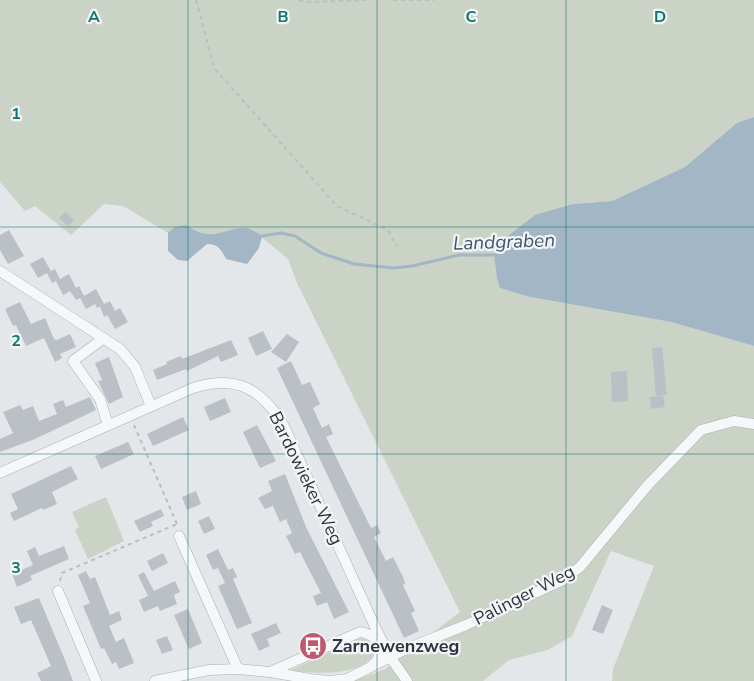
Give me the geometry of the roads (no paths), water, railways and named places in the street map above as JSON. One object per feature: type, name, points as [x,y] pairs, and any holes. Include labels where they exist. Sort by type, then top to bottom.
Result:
[{"type":"street","points":[[0,271],[120,349],[130,359],[151,406]]},
{"type":"street","points":[[104,338],[73,362],[100,399],[108,425]]},
{"type":"street","name":"Bardowieker Weg","points":[[0,473],[205,384],[225,382],[246,387],[267,400],[284,426],[390,657],[407,681]]},
{"type":"street","name":"Palinger Weg","points":[[155,681],[209,670],[238,669],[330,681],[347,678],[563,580],[580,567],[647,486],[701,430],[734,421],[754,424]]},
{"type":"street","points":[[179,536],[238,669]]},
{"type":"street","points":[[58,590],[96,681]]},
{"type":"street","points":[[270,672],[360,632],[372,635],[380,646],[379,658],[370,668]]},
{"type":"water","points":[[754,117],[754,346],[671,322],[530,297],[500,288],[494,255],[504,239],[535,215],[573,204],[612,201],[685,167],[737,123]]},
{"type":"water","points":[[185,225],[205,234],[242,228],[255,231],[262,236],[259,248],[247,264],[226,259],[219,248],[207,244],[187,261],[178,260],[168,251],[168,233],[175,227]]},
{"type":"waterway","name":"Landgraben","points":[[262,236],[281,233],[295,236],[321,253],[354,264],[394,268],[412,266],[459,255],[497,255]]},
{"type":"place","name":"Zarnewenzweg","points":[[313,646]]}]
